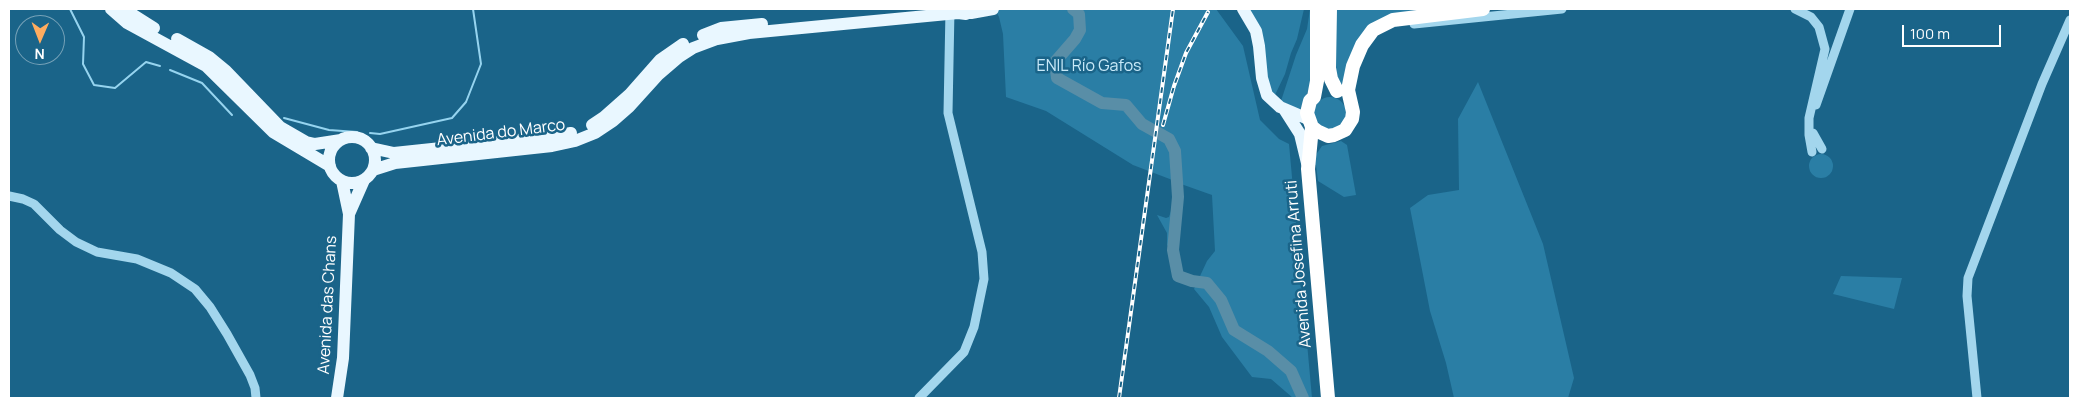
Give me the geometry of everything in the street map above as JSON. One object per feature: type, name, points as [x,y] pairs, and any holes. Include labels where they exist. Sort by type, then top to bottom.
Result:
[{"type":"highway","points":[[1317,9],[1318,71],[1314,97],[1308,107],[1310,123],[1316,131],[1328,136]]},
{"type":"highway","points":[[1330,9],[1329,68],[1331,79],[1337,91],[1349,101]]},
{"type":"highway","points":[[1309,159],[1318,144],[1328,136],[1340,134],[1349,125],[1353,112],[1348,90],[1353,66],[1362,45],[1373,30],[1394,20],[1484,9]]},
{"type":"highway","points":[[1314,97],[1325,91],[1337,91]]},
{"type":"highway","name":"Avenida Josefina Arruti","points":[[1310,123],[1309,159],[1328,398]]},
{"type":"main road","points":[[111,9],[127,23],[206,66],[273,132],[330,166]]},
{"type":"main road","points":[[124,9],[140,20],[209,57],[226,71],[280,128],[296,137],[315,144],[341,140],[357,138],[364,141],[371,148],[375,160],[368,175],[353,184],[336,177],[330,166],[329,155],[334,146],[341,140]]},
{"type":"main road","name":"Avenida do Marco","points":[[371,148],[394,153],[555,136],[573,132],[592,125],[604,117],[630,94],[660,60],[690,40],[721,28],[934,9]]},
{"type":"main road","name":"Avenida do Marco","points":[[368,175],[395,163],[552,146],[575,141],[595,133],[613,121],[629,107],[658,75],[694,48],[717,38],[957,15],[994,9]]},
{"type":"main road","points":[[1243,9],[1256,31],[1260,46],[1264,88],[1300,134],[1309,159]]},
{"type":"main road","points":[[1278,106],[1310,123]]},
{"type":"main road","name":"Avenida das Chans","points":[[349,214],[368,175]]},
{"type":"main road","name":"Avenida das Chans","points":[[338,398],[343,358],[349,214],[342,181]]},
{"type":"street","points":[[1362,45],[1378,32],[1393,27],[1562,9]]},
{"type":"street","points":[[1795,9],[1811,17],[1819,27],[1825,49],[1809,118],[1808,128],[1812,152]]},
{"type":"street","points":[[1822,149],[1812,130],[1815,109],[1850,9]]},
{"type":"street","points":[[919,398],[964,352],[974,327],[984,280],[982,252],[949,120],[957,15]]},
{"type":"street","points":[[1977,398],[1967,296],[1968,278],[2035,101],[2070,20]]},
{"type":"street","points":[[9,196],[23,198],[34,204],[60,230],[76,242],[97,252],[138,259],[171,273],[195,289],[210,307],[227,334],[252,380],[256,398]]},
{"type":"green space","name":"ENIL Río Gafos","points":[[995,9],[1216,9],[1243,46],[1260,120],[1279,139],[1289,144],[1312,398],[1293,398],[1271,379],[1252,377],[1222,337],[1209,307],[1194,289],[1207,261],[1215,251],[1212,195],[1181,184],[1179,231],[1167,246],[1167,233],[1157,215],[1169,217],[1173,205],[1175,181],[1133,165],[1046,111],[1006,97],[1003,34]]},
{"type":"green space","points":[[1247,9],[1304,9],[1297,39],[1285,74],[1275,95],[1269,89]]},
{"type":"green space","points":[[1310,9],[1313,9],[1311,84],[1300,110],[1281,101],[1296,55],[1307,29]]},
{"type":"green space","points":[[1333,9],[1448,9],[1379,23],[1343,87],[1339,84],[1333,69]]},
{"type":"green space","points":[[1478,82],[1543,244],[1574,378],[1568,398],[1454,398],[1446,363],[1430,311],[1410,208],[1428,195],[1459,190],[1458,119]]},
{"type":"green space","points":[[1330,97],[1336,98],[1341,102],[1345,107],[1345,119],[1341,124],[1336,128],[1330,129],[1324,128],[1319,124],[1315,119],[1314,113],[1315,107],[1319,102],[1324,98]]},
{"type":"green space","points":[[1341,141],[1347,145],[1356,195],[1344,197],[1318,181],[1316,165],[1313,165],[1313,159],[1322,146]]},
{"type":"green space","points":[[1821,154],[1830,157],[1833,166],[1830,175],[1821,178],[1812,175],[1809,166],[1812,157]]},
{"type":"green space","points":[[1841,276],[1902,278],[1894,309],[1833,294]]},
{"type":"waterway","points":[[70,9],[84,37],[83,64],[94,85],[115,88],[146,62],[160,66]]},
{"type":"waterway","points":[[370,133],[380,134],[452,118],[466,102],[481,64],[473,9]]},
{"type":"waterway","points":[[1073,9],[1079,14],[1080,30],[1075,39],[1055,62],[1057,78],[1102,103],[1126,105],[1142,124],[1169,139],[1175,151],[1178,197],[1173,250],[1178,276],[1192,281],[1207,283],[1221,300],[1234,330],[1268,351],[1291,371],[1303,398]]},
{"type":"waterway","points":[[170,70],[202,83],[232,115]]},
{"type":"waterway","points":[[284,118],[329,130],[357,132]]},
{"type":"railway","points":[[1119,398],[1173,9]]},
{"type":"railway","points":[[1163,125],[1186,53],[1208,12]]}]
